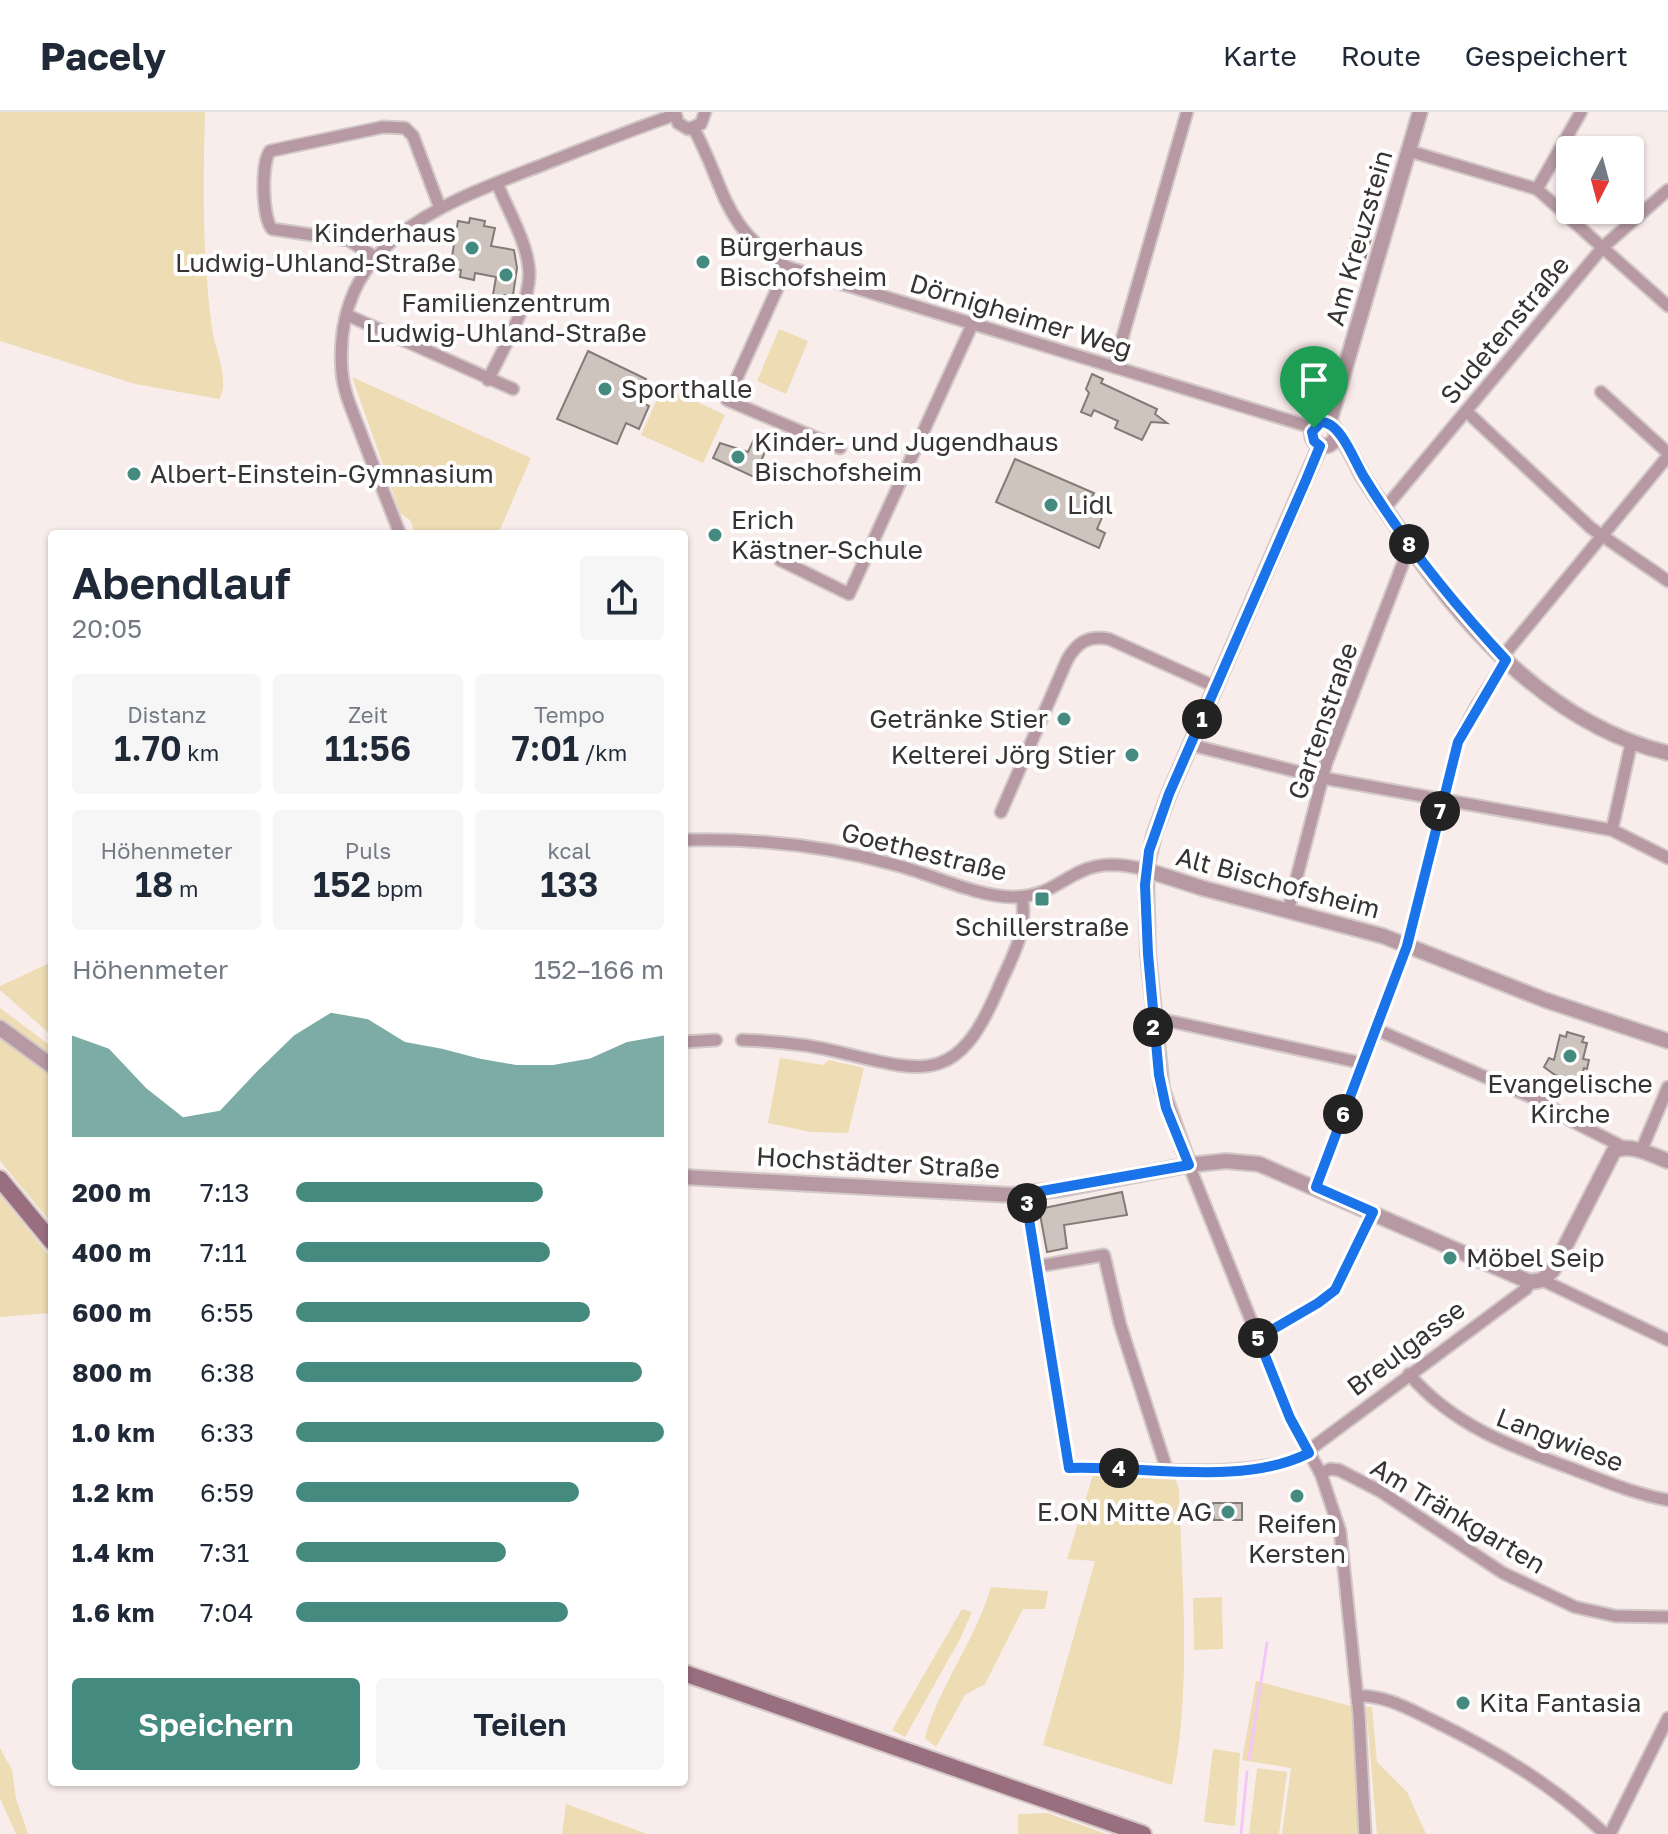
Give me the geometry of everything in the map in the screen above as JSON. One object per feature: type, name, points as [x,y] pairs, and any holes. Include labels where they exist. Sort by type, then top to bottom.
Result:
[{"type":"main road","points":[[0,1179],[48,1237]]},
{"type":"main road","points":[[688,1674],[1143,1834]]},
{"type":"street","points":[[398,530],[345,390],[342,357],[347,315],[355,288],[375,257],[403,229],[440,208],[674,114],[682,127],[694,129],[701,124],[705,112]]},
{"type":"street","points":[[1114,367],[1187,112]]},
{"type":"street","name":"Am Kreuzstein","points":[[1189,1165],[1166,1108],[1153,1022],[1146,870],[1161,815],[1328,437],[1420,112]]},
{"type":"street","points":[[1537,189],[1581,112]]},
{"type":"street","points":[[375,257],[348,240],[272,229],[267,224],[264,164],[270,151],[383,127],[405,128],[413,136],[440,208]]},
{"type":"street","name":"Dörnigheimer Weg","points":[[694,129],[729,212],[761,248],[787,267],[1314,428]]},
{"type":"street","points":[[1409,151],[1537,189],[1668,306]]},
{"type":"street","points":[[488,380],[526,296],[529,276],[526,256],[497,183]]},
{"type":"street","name":"Sudetenstraße","points":[[1385,508],[1603,247],[1668,190]]},
{"type":"street","points":[[787,267],[727,400],[840,448]]},
{"type":"street","points":[[347,315],[513,389]]},
{"type":"street","points":[[780,560],[849,594],[972,325]]},
{"type":"street","points":[[1316,1187],[1407,946],[1461,733],[1504,658],[1668,454],[1601,392]]},
{"type":"street","points":[[1466,411],[1603,536],[1668,581]]},
{"type":"street","points":[[1314,428],[1321,422],[1328,437],[1350,450],[1414,552],[1442,589],[1504,658],[1564,707],[1631,744],[1668,753]]},
{"type":"street","name":"Gartenstraße","points":[[1288,911],[1323,778],[1405,558],[1414,552]]},
{"type":"street","points":[[1001,812],[1067,660],[1082,641],[1094,637],[1109,639],[1216,687]]},
{"type":"street","points":[[1612,830],[1631,744]]},
{"type":"street","points":[[1191,745],[1323,778],[1612,830],[1668,858]]},
{"type":"street","name":"Goethestraße","points":[[688,840],[745,841],[842,852],[985,892],[1022,897],[1097,864],[1117,863],[1146,870]]},
{"type":"street","name":"Alt Bischofsheim","points":[[1146,870],[1407,946],[1545,1000],[1668,1041]]},
{"type":"street","points":[[742,1040],[815,1047],[905,1068],[929,1067],[952,1057],[973,1039],[987,1016],[1022,933],[1022,897]]},
{"type":"street","points":[[1153,1022],[1169,1021],[1362,1063]]},
{"type":"street","points":[[0,1028],[48,1063]]},
{"type":"street","points":[[1375,1029],[1545,1103],[1617,1151],[1641,1151],[1668,1161]]},
{"type":"street","points":[[688,1042],[716,1040]]},
{"type":"street","points":[[1641,1151],[1668,1087]]},
{"type":"street","name":"Breulgasse","points":[[1309,1453],[1409,1374],[1526,1289],[1531,1280],[1553,1270],[1617,1151]]},
{"type":"street","name":"Hochstädter Straße","points":[[688,1177],[1025,1194],[1189,1165],[1226,1161],[1259,1164],[1531,1280]]},
{"type":"street","points":[[1189,1165],[1290,1418],[1321,1474],[1343,1546],[1357,1696],[1365,1834]]},
{"type":"street","points":[[1025,1194],[1039,1266],[1069,1468],[1261,1468],[1309,1453]]},
{"type":"street","points":[[1258,1338],[1335,1290],[1373,1212]]},
{"type":"street","points":[[1039,1266],[1104,1255],[1123,1337],[1167,1470]]},
{"type":"street","points":[[1531,1280],[1668,1340]]},
{"type":"street","name":"Langwiese","points":[[1409,1374],[1420,1387],[1483,1435],[1634,1492],[1668,1500]]},
{"type":"street","name":"Am Tränkgarten","points":[[1321,1474],[1330,1469],[1339,1470],[1380,1491],[1503,1573],[1575,1607],[1615,1616],[1668,1617]]},
{"type":"street","points":[[1357,1696],[1378,1695],[1471,1738],[1561,1793],[1608,1834],[1668,1718]]},
{"type":"shaded area","points":[[0,112],[205,112],[205,247],[212,328],[223,374],[219,399],[135,384],[0,341]]},
{"type":"shaded area","points":[[779,329],[808,341],[786,394],[757,381]]},
{"type":"shaded area","points":[[352,377],[531,458],[500,530],[414,530],[410,520],[400,513]]},
{"type":"shaded area","points":[[663,386],[725,415],[703,463],[641,435]]},
{"type":"shaded area","points":[[48,964],[48,1032],[0,990],[0,986]]},
{"type":"shaded area","points":[[0,1008],[48,1044],[48,1053],[0,1021]]},
{"type":"shaded area","points":[[0,1033],[48,1069],[48,1219],[0,1161]]},
{"type":"shaded area","points":[[780,1058],[823,1065],[829,1060],[864,1068],[848,1133],[811,1132],[768,1123]]},
{"type":"shaded area","points":[[0,1195],[48,1254],[48,1313],[0,1317]]},
{"type":"shaded area","points":[[1093,1475],[1175,1478],[1179,1490],[1184,1675],[1172,1785],[1043,1745],[1095,1561],[1067,1559]]},
{"type":"shaded area","points":[[991,1587],[1048,1591],[1045,1609],[1023,1609],[985,1684],[965,1695],[936,1747],[925,1738],[931,1719],[976,1626]]},
{"type":"shaded area","points":[[1222,1597],[1223,1649],[1194,1650],[1193,1598]]},
{"type":"shaded area","points":[[962,1609],[972,1612],[905,1737],[892,1730]]},
{"type":"shaded area","points":[[1256,1681],[1351,1706],[1361,1834],[1282,1834],[1291,1768],[1242,1760]]},
{"type":"shaded area","points":[[1366,1707],[1372,1707],[1377,1762],[1407,1792],[1426,1834],[1377,1834]]},
{"type":"shaded area","points":[[0,1748],[12,1770],[16,1799],[28,1834],[16,1834],[0,1798]]},
{"type":"shaded area","points":[[1213,1749],[1240,1753],[1235,1826],[1204,1822]]},
{"type":"shaded area","points":[[1257,1768],[1287,1772],[1279,1834],[1249,1834]]},
{"type":"shaded area","points":[[566,1804],[647,1834],[562,1834]]},
{"type":"shaded area","points":[[1048,1813],[1106,1834],[1018,1834],[1018,1814]]},
{"type":"building","name":"Kinderhaus Ludwig-Uhland-Straße","points":[[470,218],[485,221],[484,226],[495,228],[491,246],[514,250],[517,268],[513,295],[493,295],[496,277],[475,273],[474,280],[460,277],[461,270],[450,268],[458,221],[469,223]]},
{"type":"building","points":[[1354,230],[1372,235],[1364,262],[1346,257]]},
{"type":"building","name":"Sporthalle","points":[[588,351],[646,379],[636,400],[649,406],[639,429],[626,423],[617,444],[557,419]]},
{"type":"building","points":[[1092,374],[1103,379],[1101,383],[1157,409],[1155,414],[1167,423],[1151,422],[1142,440],[1115,428],[1118,421],[1094,410],[1091,416],[1081,412],[1089,393],[1086,389]]},
{"type":"building","name":"Kinder- und Jugendhaus Bischofsheim","points":[[755,437],[769,443],[754,477],[713,458],[720,443],[748,452]]},
{"type":"building","name":"Lidl","points":[[1015,459],[1094,493],[1090,501],[1106,508],[1097,529],[1105,533],[1099,548],[996,502]]},
{"type":"building","name":"Evangelische Kirche","points":[[1567,1032],[1584,1037],[1582,1042],[1587,1043],[1583,1059],[1589,1060],[1587,1069],[1584,1068],[1581,1079],[1574,1077],[1573,1081],[1555,1075],[1544,1067],[1549,1058],[1554,1060],[1560,1035],[1566,1037]]},
{"type":"building","points":[[1122,1192],[1127,1215],[1064,1225],[1067,1248],[1047,1252],[1039,1209]]},
{"type":"building","name":"E.ON Mitte AG","points":[[1213,1503],[1242,1503],[1242,1520],[1214,1520]]},
{"type":"waterway","points":[[1249,1759],[1267,1643]]},
{"type":"waterway","points":[[1241,1834],[1247,1772]]},
{"type":"place","name":"Kinderhaus Ludwig-Uhland-Straße","points":[[472,248]]},
{"type":"place","name":"Bürgerhaus Bischofsheim","points":[[703,262]]},
{"type":"place","name":"Familienzentrum Ludwig-Uhland-Straße","points":[[506,275]]},
{"type":"place","name":"Sporthalle","points":[[605,389]]},
{"type":"place","name":"Kinder- und Jugendhaus Bischofsheim","points":[[738,457]]},
{"type":"place","name":"Albert-Einstein-Gymnasium","points":[[134,474]]},
{"type":"place","name":"Lidl","points":[[1051,505]]},
{"type":"place","name":"Erich Kästner-Schule","points":[[715,535]]},
{"type":"place","name":"Getränke Stier","points":[[1064,719]]},
{"type":"place","name":"Kelterei Jörg Stier","points":[[1132,755]]},
{"type":"place","name":"Schillerstraße","points":[[1042,899]]},
{"type":"place","name":"Evangelische Kirche","points":[[1570,1056]]},
{"type":"place","name":"Möbel Seip","points":[[1450,1258]]},
{"type":"place","name":"Reifen Kersten","points":[[1297,1496]]},
{"type":"place","name":"E.ON Mitte AG","points":[[1228,1512]]},
{"type":"place","name":"Kita Fantasia","points":[[1463,1703]]},
{"type":"route","points":[[1321,422],[1334,426],[1414,552],[1442,589],[1506,660],[1461,733],[1407,946],[1316,1187],[1373,1212],[1335,1290],[1258,1338],[1290,1418],[1309,1453],[1282,1464],[1261,1468],[1181,1471],[1069,1468],[1039,1266],[1025,1194],[1189,1165],[1166,1108],[1159,1075],[1148,954],[1147,861],[1169,794],[1320,446],[1312,437],[1314,428],[1321,422]]}]
